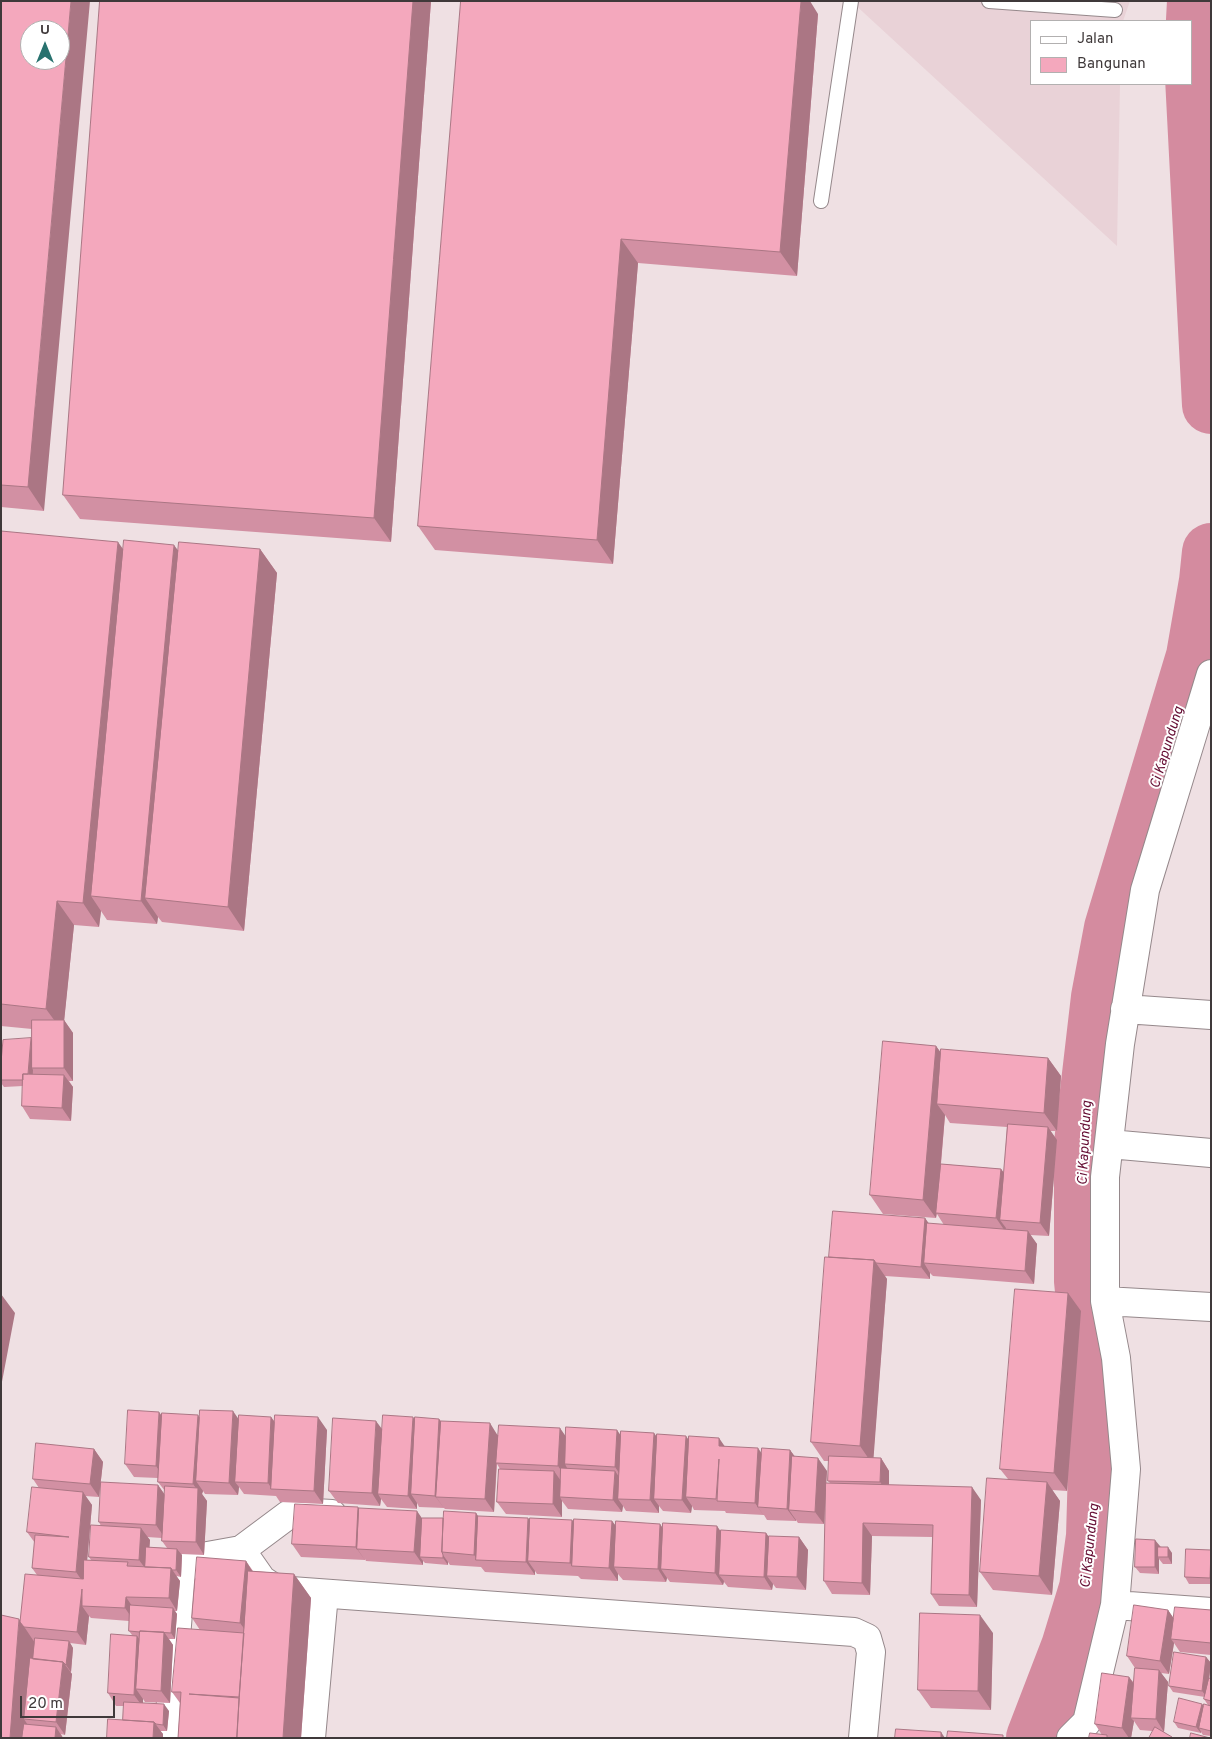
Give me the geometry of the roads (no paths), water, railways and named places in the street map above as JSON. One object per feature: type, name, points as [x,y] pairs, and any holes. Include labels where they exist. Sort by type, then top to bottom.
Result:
[{"type":"street","points":[[1071,1738],[1087,1722],[1115,1605],[1126,1469],[1116,1358],[1105,1301],[1105,1178],[1120,1044],[1145,890],[1211,674]]},
{"type":"street","points":[[1126,1009],[1211,1015]]},
{"type":"street","points":[[1109,1144],[1211,1154]]},
{"type":"street","points":[[1105,1301],[1211,1307]]},
{"type":"street","points":[[168,1738],[181,1575],[190,1561],[241,1550],[288,1515],[297,1512],[359,1515]]},
{"type":"street","points":[[241,1550],[262,1580],[276,1590],[854,1632],[867,1638],[871,1652],[863,1738]]},
{"type":"street","points":[[311,1738],[324,1594]]},
{"type":"street","points":[[1115,1605],[1211,1612]]},
{"type":"lane","points":[[821,201],[850,1]]},
{"type":"lane","points":[[989,1],[1115,10]]},
{"type":"waterway","name":"Ci Kapundung","points":[[1196,1],[1193,58],[1211,405]]},
{"type":"waterway","name":"Ci Kapundung","points":[[1035,1738],[1070,1647],[1088,1588],[1095,1536],[1098,1434],[1083,1281],[1083,1143],[1100,997],[1113,928],[1195,656],[1211,552]]}]
